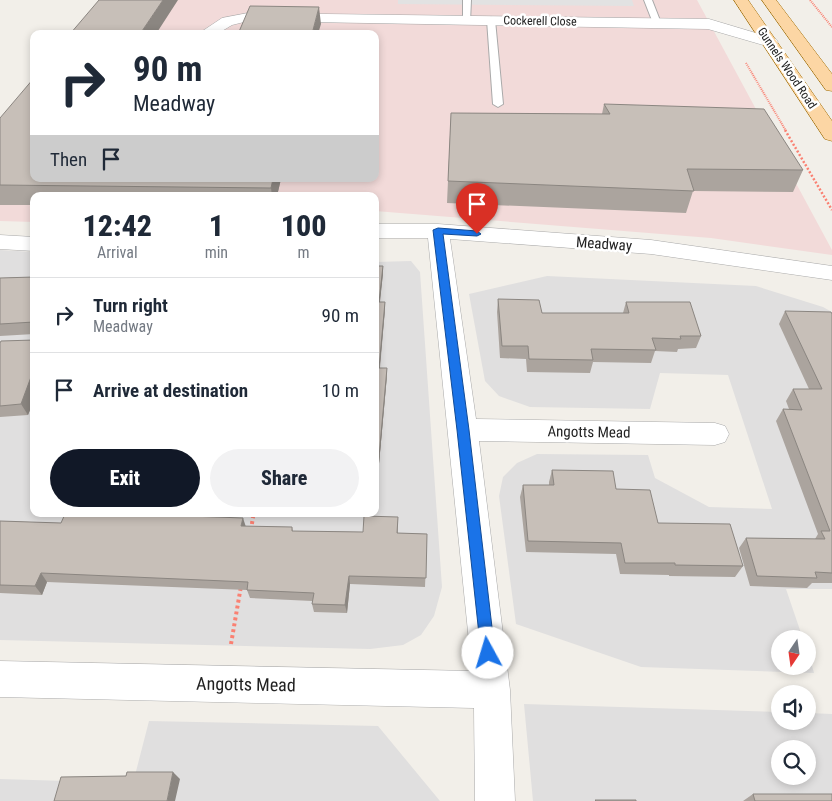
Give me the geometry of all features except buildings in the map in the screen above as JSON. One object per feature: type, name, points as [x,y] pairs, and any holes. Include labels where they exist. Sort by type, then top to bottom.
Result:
[{"type":"main road","name":"Gunnels Wood Road","points":[[769,0],[832,86]]},
{"type":"main road","name":"Gunnels Wood Road","points":[[744,4],[832,135]]},
{"type":"street","points":[[371,19],[374,0]]},
{"type":"street","name":"Cockerell Close","points":[[709,24],[744,4]]},
{"type":"street","name":"Cockerell Close","points":[[212,30],[227,21],[248,17],[709,24],[770,42]]},
{"type":"street","points":[[438,230],[463,430],[492,690],[495,801]]},
{"type":"street","name":"Meadway","points":[[379,231],[438,230],[651,247],[832,273]]},
{"type":"street","points":[[0,242],[30,244]]},
{"type":"street","name":"Angotts Mead","points":[[463,430],[715,434]]},
{"type":"street","name":"Angotts Mead","points":[[0,679],[492,690]]},
{"type":"lane","points":[[467,0],[467,20]]},
{"type":"lane","points":[[648,0],[657,23]]},
{"type":"lane","points":[[491,20],[498,104]]},
{"type":"path","points":[[810,0],[832,27]]},
{"type":"path","points":[[709,24],[713,32],[736,45],[832,210]]},
{"type":"path","points":[[251,533],[254,517]]},
{"type":"path","points":[[224,684],[242,580]]},
{"type":"shaded area","points":[[117,0],[697,0],[832,250],[832,255],[711,238],[379,211],[379,192],[30,192],[30,222],[0,221],[0,148],[30,175],[30,182],[379,182],[379,30],[93,30]]},
{"type":"shaded area","points":[[398,0],[632,0],[634,6],[398,4]]},
{"type":"shaded area","points":[[0,250],[30,252],[30,517],[379,517],[379,262],[411,261],[420,272],[442,587],[434,616],[421,635],[403,645],[370,649],[0,640]]},
{"type":"shaded area","points":[[547,276],[756,286],[823,307],[832,312],[832,589],[786,589],[800,630],[771,630],[771,672],[641,667],[516,624],[499,496],[503,477],[517,463],[537,454],[648,455],[655,478],[709,507],[772,509],[728,375],[660,373],[650,409],[530,407],[499,396],[485,381],[469,294]]},
{"type":"shaded area","points":[[524,704],[771,712],[771,730],[816,730],[816,713],[832,714],[832,801],[533,801]]},
{"type":"shaded area","points":[[149,721],[378,726],[440,801],[0,801],[0,779],[133,783]]},
{"type":"route","points":[[477,234],[438,230],[488,653]]}]
